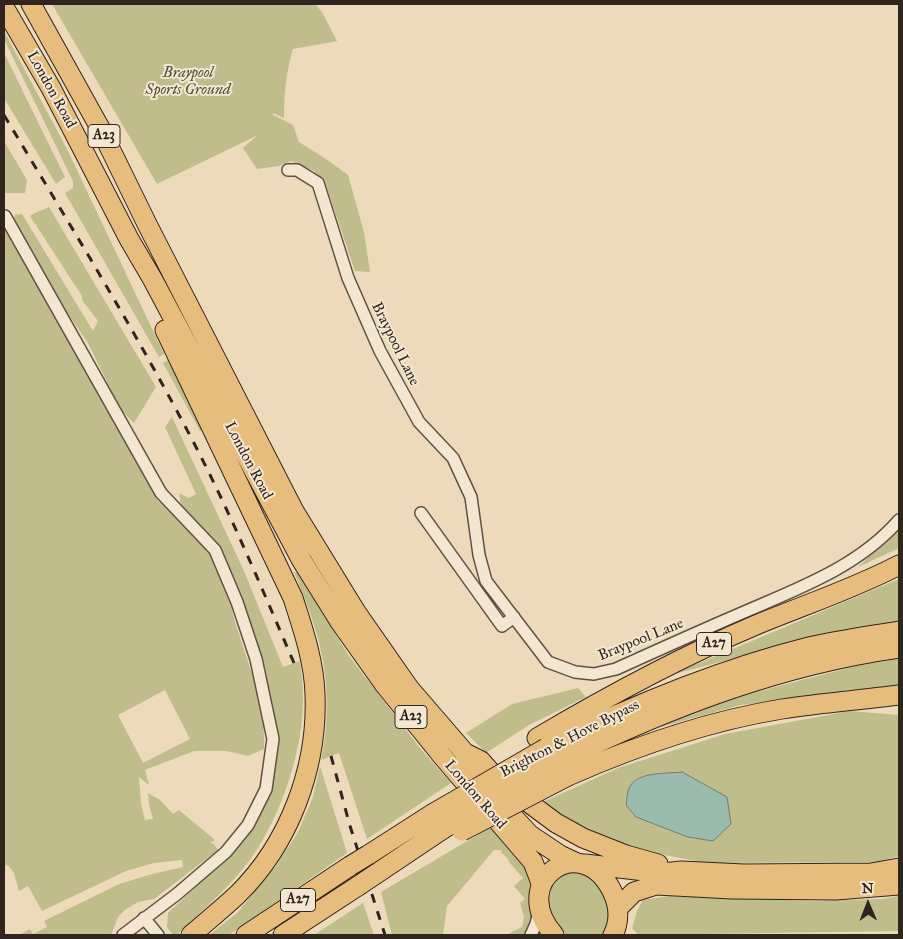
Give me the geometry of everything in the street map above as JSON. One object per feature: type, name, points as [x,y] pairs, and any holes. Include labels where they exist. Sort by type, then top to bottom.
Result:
[{"type":"highway","name":"London Road","points":[[31,4],[100,128],[294,511],[356,612],[404,680],[465,753],[470,770],[530,835],[560,855],[581,864]]},
{"type":"highway","name":"London Road","points":[[4,7],[51,88],[129,239],[153,280],[302,561],[340,622],[384,684],[443,757],[533,862],[541,883]]},
{"type":"highway","points":[[129,239],[143,284],[293,598],[307,643],[315,694],[314,727],[308,765],[300,794],[284,832],[264,863],[237,895],[191,935]]},
{"type":"highway","name":"A27","points":[[553,756],[640,679],[756,625],[899,566]]},
{"type":"highway","name":"Brighton & Hove Bypass","points":[[283,935],[376,874],[447,833],[602,720],[694,682],[810,647],[899,631]]},
{"type":"highway","name":"Brighton & Hove Bypass","points":[[553,756],[711,695],[768,677],[823,663],[899,648]]},
{"type":"highway","name":"A27","points":[[246,935],[432,814],[480,775],[553,756],[625,752],[670,736],[780,709],[899,695]]},
{"type":"highway","name":"A27","points":[[875,698],[899,702]]},
{"type":"highway","points":[[465,753],[481,761],[497,779],[556,824],[577,835],[626,855],[681,871]]},
{"type":"highway","points":[[581,864],[599,872],[604,878],[614,896],[617,926]]},
{"type":"highway","points":[[554,935],[539,908],[539,894],[541,883],[557,867],[581,864],[662,873],[681,871],[744,874],[872,873],[899,868]]},
{"type":"highway","points":[[617,926],[634,892],[656,885],[836,890],[899,885]]},
{"type":"street","name":"Braypool Lane","points":[[288,170],[297,170],[318,183],[348,278],[376,344],[419,422],[453,458],[471,497],[486,581],[548,662],[575,672],[594,674],[616,669],[804,586],[847,564],[888,533],[899,520]]},
{"type":"street","points":[[5,216],[161,493],[215,550],[237,602],[256,658],[273,739],[266,789],[248,825],[226,852],[177,894],[123,935]]},
{"type":"street","points":[[421,513],[502,626],[514,617]]},
{"type":"street","points":[[531,935],[536,924],[539,908]]},
{"type":"street","points":[[144,918],[158,935]]},
{"type":"green space","name":"Braypool Sports Ground","points":[[52,4],[315,4],[322,12],[337,41],[293,49],[286,83],[284,118],[273,113],[273,115],[293,125],[299,142],[348,175],[364,232],[370,272],[355,271],[326,185],[314,171],[291,161],[279,166],[257,169],[243,148],[258,135],[157,184]]},
{"type":"green space","points":[[4,31],[67,149],[164,354],[159,357],[65,193],[73,188],[73,181],[4,39]]},
{"type":"green space","points":[[4,53],[65,177],[56,184],[4,98]]},
{"type":"green space","points":[[4,141],[27,180],[25,193],[4,193]]},
{"type":"green space","points":[[49,207],[156,387],[134,423],[120,409],[88,343],[56,297],[13,224],[15,215],[22,214],[93,331],[98,321],[82,300],[82,296],[30,216]]},
{"type":"green space","points":[[4,227],[10,231],[157,500],[207,546],[216,561],[229,596],[259,701],[264,733],[264,749],[248,756],[227,751],[194,751],[145,770],[149,785],[139,777],[141,804],[145,820],[153,819],[148,793],[160,800],[173,814],[179,810],[215,840],[210,843],[214,844],[218,850],[154,899],[138,902],[125,910],[118,917],[111,935],[19,935],[30,929],[33,934],[47,927],[44,921],[119,884],[183,867],[182,860],[154,863],[126,871],[42,911],[28,886],[19,891],[14,873],[8,865],[4,866]],"holes":[[[165,690],[190,739],[143,763],[118,715]]]},
{"type":"green space","points":[[168,360],[202,430],[200,431],[163,363]]},
{"type":"green space","points":[[172,417],[244,571],[283,667],[300,661],[303,696],[299,741],[294,764],[267,833],[235,879],[177,935],[173,935],[167,927],[168,913],[235,850],[255,822],[276,738],[259,650],[247,615],[217,544],[188,515],[181,505],[179,493],[189,498],[196,494],[165,427]]},
{"type":"green space","points":[[899,528],[899,548],[858,567]]},
{"type":"green space","points":[[294,572],[297,572],[349,656],[420,748],[451,783],[367,839],[339,753],[321,760],[327,707],[325,671],[322,653],[308,607]]},
{"type":"green space","points":[[899,579],[899,621],[825,634],[671,675]]},
{"type":"green space","points":[[899,657],[899,691],[851,690],[741,705],[660,727],[659,722],[721,701],[879,660]]},
{"type":"green space","points":[[578,688],[586,697],[529,725],[486,753],[466,733],[512,704]]},
{"type":"green space","points":[[850,711],[899,715],[899,856],[877,862],[706,863],[624,847],[563,816],[545,801],[618,768],[725,734]]},
{"type":"green space","points":[[320,766],[347,853],[229,935],[209,935],[237,913],[276,866],[298,832],[313,797]]},
{"type":"green space","points":[[491,827],[509,842],[533,879],[532,923],[527,935],[506,935],[522,927],[524,917],[520,903],[525,899],[514,886],[523,878],[501,852],[502,850],[494,850],[447,906],[443,935],[392,935],[381,892]]},
{"type":"green space","points":[[571,872],[583,872],[602,885],[612,912],[604,933],[601,935],[565,935],[559,930],[551,915],[548,900],[552,886],[563,876]]},
{"type":"green space","points":[[670,896],[814,901],[883,899],[899,896],[899,931],[638,935],[632,928],[637,911],[643,900]]},
{"type":"green space","points":[[363,903],[374,935],[314,935]]},
{"type":"shaded area","points":[[682,772],[727,797],[731,824],[713,841],[688,837],[636,817],[626,805],[629,788],[638,779],[652,774]]},
{"type":"railway","points":[[4,115],[103,280],[197,449],[223,502],[294,663]]},
{"type":"railway","points":[[331,756],[350,826],[385,935]]}]
